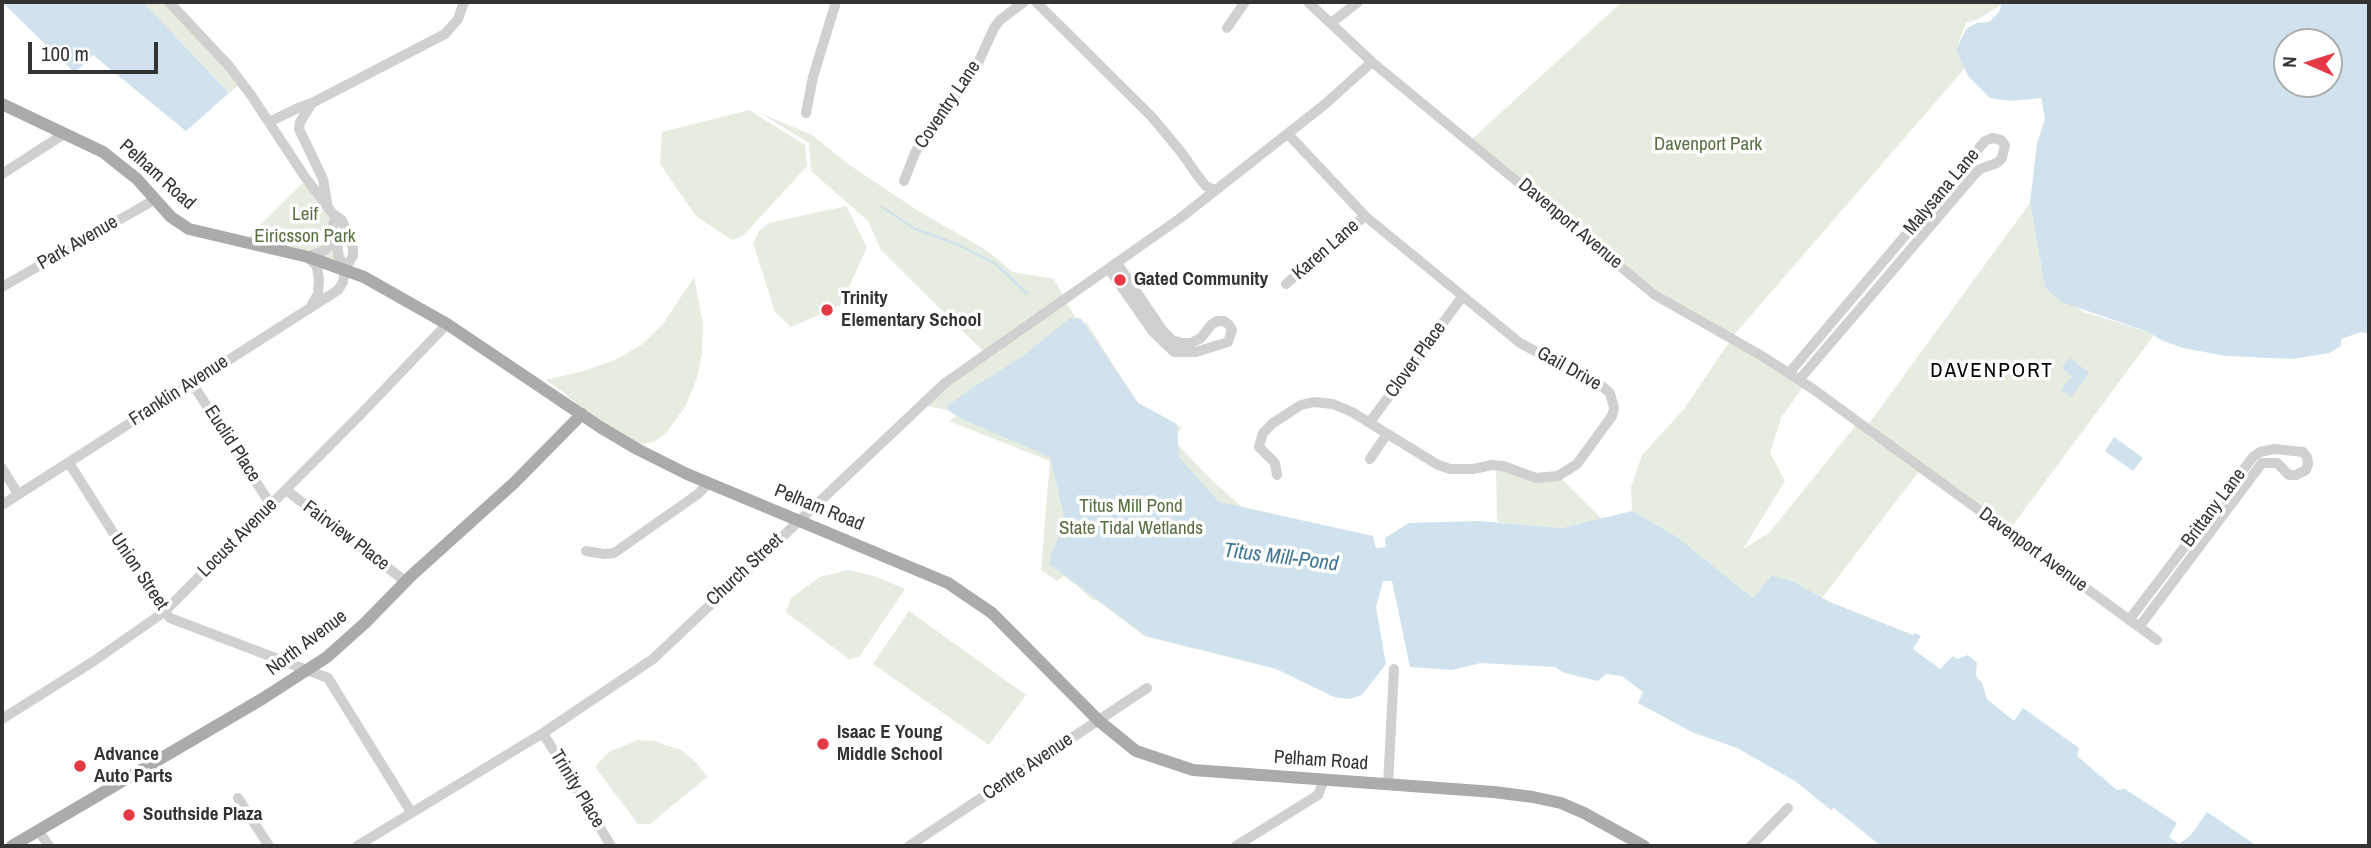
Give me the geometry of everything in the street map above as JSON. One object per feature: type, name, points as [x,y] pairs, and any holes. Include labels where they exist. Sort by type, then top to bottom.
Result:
[{"type":"main road","name":"Pelham Road","points":[[2,104],[103,152],[137,179],[171,217],[190,229],[308,257],[364,277],[447,324],[636,449],[708,484],[928,573],[970,596],[1017,636],[1098,720],[1136,751],[1173,765],[1224,773],[1494,792],[1561,803],[1644,846]]},
{"type":"main road","name":"North Avenue","points":[[12,846],[327,657],[365,623],[405,581],[514,483],[582,414]]},
{"type":"street","points":[[169,2],[229,66],[332,214],[342,220],[353,248],[353,256],[345,269]]},
{"type":"street","points":[[269,122],[312,103],[445,34],[458,19],[464,2]]},
{"type":"street","points":[[806,113],[813,78],[836,2]]},
{"type":"street","name":"Coventry Lane","points":[[904,181],[915,153],[932,123],[972,76],[993,29],[1000,20],[1024,2]]},
{"type":"street","points":[[1036,2],[1152,117],[1200,179],[1214,190],[1324,105],[1372,61]]},
{"type":"street","points":[[1227,28],[1245,2]]},
{"type":"street","name":"Davenport Avenue","points":[[1308,2],[1372,61],[1655,295],[1789,373],[2157,640]]},
{"type":"street","points":[[1331,23],[1358,2]]},
{"type":"street","points":[[312,103],[300,122],[299,129],[323,179],[338,255],[345,269]]},
{"type":"street","points":[[2,174],[64,134]]},
{"type":"street","name":"Gail Drive","points":[[1277,475],[1275,463],[1259,447],[1263,433],[1273,423],[1301,405],[1314,402],[1333,404],[1370,422],[1438,465],[1450,469],[1474,469],[1492,465],[1503,466],[1536,478],[1550,478],[1570,470],[1577,464],[1612,416],[1614,401],[1603,387],[1520,343],[1462,297],[1365,216],[1288,134]]},
{"type":"street","name":"Malysana Lane","points":[[1789,373],[1985,141],[1992,138],[2001,140],[2005,145],[2002,158],[1974,175],[1799,380]]},
{"type":"street","name":"Church Street","points":[[357,846],[543,733],[653,659],[945,383],[1113,266],[1214,190]]},
{"type":"street","name":"Park Avenue","points":[[2,287],[154,200]]},
{"type":"street","points":[[311,307],[320,287],[317,267],[308,257],[325,250],[330,244],[332,214]]},
{"type":"street","name":"Karen Lane","points":[[1286,284],[1365,216]]},
{"type":"street","points":[[1113,266],[1172,340],[1191,343],[1201,338],[1217,321],[1224,321],[1232,330],[1228,342],[1196,352],[1174,352],[1153,332],[1113,266]]},
{"type":"street","name":"Franklin Avenue","points":[[2,505],[338,290],[343,282],[345,269]]},
{"type":"street","name":"Clover Place","points":[[1370,422],[1462,297]]},
{"type":"street","name":"Locust Avenue","points":[[2,719],[94,661],[164,612],[447,324]]},
{"type":"street","name":"Euclid Place","points":[[192,383],[271,505]]},
{"type":"street","points":[[1370,459],[1387,434]]},
{"type":"street","name":"Brittany Lane","points":[[2129,620],[2253,457],[2260,452],[2274,449],[2303,452],[2308,464],[2306,470],[2296,475],[2289,475],[2277,463],[2262,463],[2139,627]]},
{"type":"street","name":"Union Street","points":[[69,463],[164,612],[170,618],[328,678],[411,812]]},
{"type":"street","points":[[2,468],[18,494]]},
{"type":"street","points":[[586,551],[614,553],[698,494],[708,484]]},
{"type":"street","name":"Fairview Place","points":[[286,490],[405,581]]},
{"type":"street","points":[[1388,785],[1394,669]]},
{"type":"street","name":"Centre Avenue","points":[[909,846],[1147,688]]},
{"type":"street","name":"Trinity Place","points":[[543,733],[611,846]]},
{"type":"street","points":[[1236,846],[1318,795],[1324,780]]},
{"type":"street","points":[[239,798],[269,846]]},
{"type":"street","points":[[1751,846],[1788,808]]},
{"type":"street","points":[[38,830],[49,846]]},
{"type":"green space","points":[[143,2],[171,2],[243,82],[229,93]]},
{"type":"green space","name":"Davenport Park","points":[[1622,2],[2000,2],[2001,5],[1966,23],[1956,49],[1965,68],[1734,335],[1660,292],[1471,140]]},
{"type":"green space","points":[[749,110],[805,145],[807,166],[743,236],[732,240],[696,216],[660,164],[662,132]]},
{"type":"green space","name":"Titus Mill Pond State Tidal Wetlands","points":[[760,113],[812,135],[848,164],[917,210],[986,250],[1013,272],[1054,279],[1075,317],[1086,322],[1138,403],[1182,428],[1177,433],[1178,445],[1242,507],[1274,514],[1199,650],[1144,636],[1098,601],[1091,599],[1064,576],[1057,581],[1041,570],[1050,461],[949,421],[956,416],[948,410],[920,405],[986,354],[881,250],[868,221],[811,171],[809,143]]},
{"type":"green space","name":"Leif Eiricsson Park","points":[[309,177],[334,213],[348,268],[241,244]]},
{"type":"green space","points":[[2030,203],[2045,287],[2084,312],[2154,335],[2007,533],[1920,470],[1822,598],[1794,582],[1753,598],[1676,536],[1632,511],[1631,487],[1642,455],[1684,409],[1734,335],[1807,381],[1781,418],[1770,453],[1785,481],[1743,549],[1769,533],[1857,424],[1865,429]]},
{"type":"green space","points":[[846,206],[867,247],[841,305],[791,327],[775,312],[753,243],[759,231],[769,223]]},
{"type":"green space","points":[[694,277],[703,324],[702,353],[697,378],[685,407],[665,434],[653,442],[641,444],[614,431],[545,380],[615,360],[641,345],[663,324]]},
{"type":"green space","points":[[1496,468],[1561,478],[1602,519],[1562,528],[1497,522]]},
{"type":"green space","points":[[848,570],[877,577],[905,589],[859,657],[849,659],[786,612],[791,598],[820,577]]},
{"type":"green space","points":[[909,611],[1026,695],[989,745],[873,664]]},
{"type":"green space","points":[[638,740],[654,741],[681,750],[696,762],[707,777],[650,824],[638,824],[595,767],[609,752]]},
{"type":"water","points":[[2,2],[143,2],[229,93],[186,131],[93,55],[75,73]]},
{"type":"water","points":[[2002,2],[2369,2],[2369,334],[2361,332],[2341,339],[2341,346],[2329,353],[2292,359],[2226,356],[2183,348],[2161,340],[2149,332],[2061,302],[2045,287],[2030,203],[2037,144],[2045,119],[2041,98],[2010,101],[1990,98],[1968,76],[1956,49],[1967,28],[1977,23],[1989,22],[1999,12]]},
{"type":"water","name":"Titus Mill-Pond","points":[[1069,319],[1081,319],[1138,403],[1177,424],[1179,457],[1219,502],[1373,536],[1376,548],[1386,547],[1385,538],[1409,523],[1479,521],[1562,528],[1632,511],[1676,536],[1753,598],[1772,576],[1794,582],[1830,602],[1921,636],[1913,649],[1940,669],[1953,656],[1957,659],[1968,655],[1977,663],[1976,676],[1982,683],[1987,699],[2014,721],[2023,708],[2079,748],[2077,756],[2117,790],[2125,789],[2177,823],[2169,837],[2179,844],[2191,835],[2207,812],[2257,846],[1881,846],[1795,781],[1737,748],[1692,732],[1638,703],[1643,692],[1622,676],[1606,674],[1598,681],[1565,673],[1555,667],[1481,663],[1452,670],[1410,667],[1392,581],[1383,581],[1376,607],[1386,664],[1362,695],[1350,699],[1334,697],[1276,669],[1147,636],[1049,564],[1064,515],[1050,457],[962,419],[948,410],[947,406],[1023,356]]},
{"type":"water","points":[[2070,358],[2089,373],[2071,397],[2061,390],[2072,376],[2062,368]]},
{"type":"water","points":[[2114,437],[2143,458],[2133,471],[2105,451]]},
{"type":"waterway","points":[[882,207],[915,229],[957,244],[996,264],[1027,294]]},
{"type":"place","name":"Gated Community","points":[[1120,280]]},
{"type":"place","name":"Trinity Elementary School","points":[[827,310]]},
{"type":"place","name":"Isaac E Young Middle School","points":[[823,744]]},
{"type":"place","name":"Advance Auto Parts","points":[[80,766]]},
{"type":"place","name":"Southside Plaza","points":[[129,815]]},
{"type":"district","name":"DAVENPORT","points":[[1992,371]]}]
